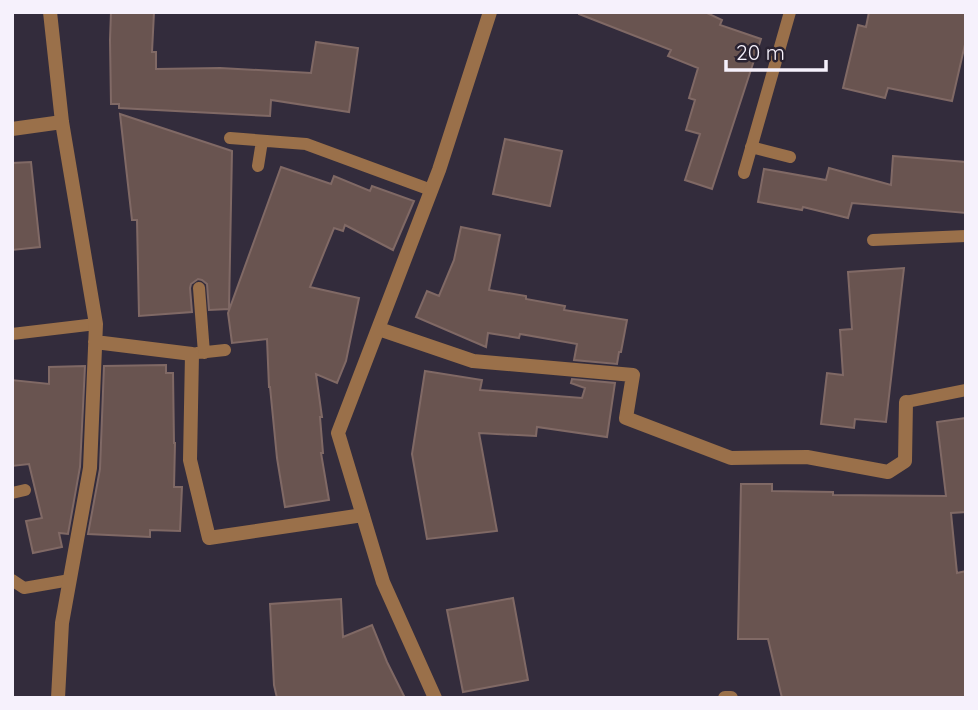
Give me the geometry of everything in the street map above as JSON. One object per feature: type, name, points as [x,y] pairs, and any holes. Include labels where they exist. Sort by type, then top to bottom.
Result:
[{"type":"street","points":[[50,12],[62,122],[96,324],[90,468],[62,623],[58,698]]},
{"type":"street","points":[[435,698],[383,582],[338,433],[431,190],[490,12]]},
{"type":"street","points":[[12,129],[62,122]]},
{"type":"street","points":[[379,329],[473,361],[633,375],[626,418],[731,458],[807,457],[888,472],[905,461],[906,402]]},
{"type":"street","points":[[95,342],[198,354],[190,460],[209,537],[363,515]]},
{"type":"street","points":[[724,698],[731,698]]},
{"type":"lane","points":[[744,173],[790,12]]},
{"type":"lane","points":[[230,138],[306,145],[431,190]]},
{"type":"lane","points":[[258,166],[262,141]]},
{"type":"lane","points":[[751,147],[790,157]]},
{"type":"lane","points":[[873,240],[966,236]]},
{"type":"lane","points":[[199,288],[198,354],[225,350]]},
{"type":"lane","points":[[12,334],[96,324]]},
{"type":"lane","points":[[906,402],[966,390]]},
{"type":"lane","points":[[12,580],[24,587],[70,580]]},
{"type":"building","points":[[111,12],[154,12],[152,52],[156,52],[156,69],[220,68],[311,73],[316,42],[358,48],[349,112],[271,100],[270,116],[119,108],[119,104],[111,104]]},
{"type":"building","points":[[579,12],[705,12],[722,20],[720,25],[761,39],[712,189],[685,180],[700,134],[686,130],[695,100],[689,98],[698,68],[668,56],[671,50]]},
{"type":"building","points":[[869,12],[966,12],[966,40],[952,101],[888,88],[885,98],[843,88],[858,25],[866,27]]},
{"type":"building","points":[[120,114],[232,151],[229,309],[209,310],[207,284],[198,279],[190,288],[192,312],[139,316],[137,220],[132,220]]},
{"type":"building","points":[[505,139],[562,151],[550,206],[493,194]]},
{"type":"building","points":[[893,156],[966,162],[966,213],[852,203],[848,218],[803,207],[802,210],[758,202],[764,169],[826,180],[829,168],[891,185]]},
{"type":"building","points":[[31,162],[40,247],[12,250],[12,163]]},
{"type":"building","points":[[281,167],[331,184],[334,176],[370,191],[372,186],[414,201],[393,250],[345,225],[343,231],[334,228],[310,287],[359,298],[346,361],[337,383],[316,374],[322,417],[321,453],[329,500],[285,507],[269,387],[267,339],[232,343],[228,313]]},
{"type":"building","points":[[461,227],[500,235],[489,290],[565,306],[564,310],[627,320],[617,364],[574,360],[577,344],[520,334],[519,338],[488,333],[486,347],[416,317],[427,291],[439,296],[454,260]]},
{"type":"building","points":[[904,268],[886,422],[855,419],[854,428],[821,424],[827,373],[843,375],[840,330],[852,329],[848,272]]},
{"type":"building","points":[[166,365],[166,373],[173,373],[174,487],[182,487],[180,531],[150,530],[150,537],[88,534],[100,469],[104,366]]},
{"type":"building","points":[[85,366],[80,467],[68,534],[59,533],[62,547],[33,553],[26,521],[42,518],[29,464],[12,466],[12,380],[49,384],[49,367]]},
{"type":"building","points":[[425,371],[482,380],[480,390],[582,398],[585,388],[571,383],[572,379],[615,383],[607,437],[537,427],[536,436],[479,433],[497,531],[427,539],[412,454]]},
{"type":"building","points":[[966,418],[966,512],[951,513],[957,573],[966,571],[966,698],[782,698],[768,639],[738,639],[741,484],[772,484],[772,491],[833,492],[833,495],[946,496],[937,422]]},
{"type":"building","points":[[513,598],[528,680],[463,692],[447,610]]},
{"type":"building","points":[[341,599],[343,637],[372,625],[405,698],[277,698],[270,604]]}]
